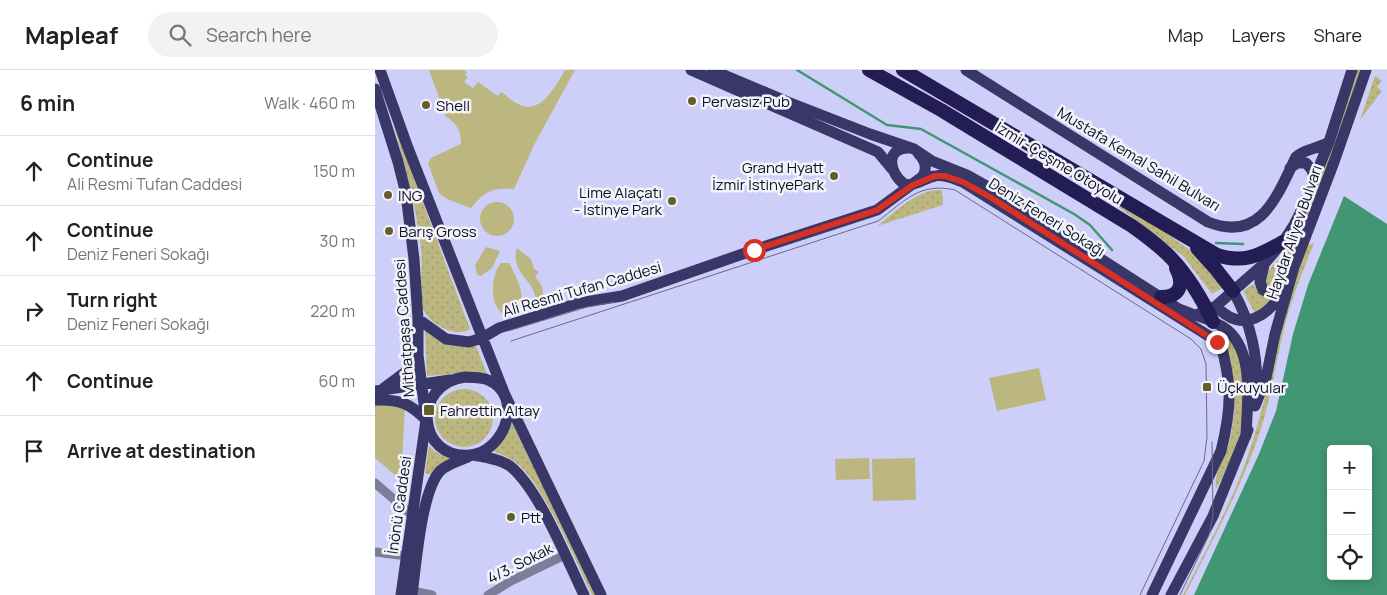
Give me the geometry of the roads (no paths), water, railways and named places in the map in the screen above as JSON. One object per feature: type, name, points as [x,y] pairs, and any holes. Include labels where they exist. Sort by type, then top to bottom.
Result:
[{"type":"highway","name":"İzmir-Çeşme Otoyolu","points":[[869,70],[941,110],[1132,226],[1154,242],[1171,258],[1186,267],[1208,313]]},
{"type":"highway","name":"İzmir-Çeşme Otoyolu","points":[[903,70],[1162,221],[1186,237]]},
{"type":"highway","points":[[1186,237],[1217,254],[1237,259],[1259,255],[1283,242]]},
{"type":"highway","points":[[1186,237],[1215,268],[1233,291]]},
{"type":"highway","points":[[1160,302],[1178,291],[1180,287],[1179,276],[1171,258]]},
{"type":"main road","points":[[379,70],[505,396],[601,595]]},
{"type":"main road","points":[[387,70],[427,195]]},
{"type":"main road","points":[[691,70],[878,152],[899,181],[908,186],[913,185],[922,177],[926,170],[923,158],[914,148],[902,147],[897,150],[892,158],[892,169]]},
{"type":"main road","name":"Deniz Feneri Sokağı","points":[[712,70],[870,134],[914,148],[932,161],[967,175],[992,189],[1160,302]]},
{"type":"main road","name":"Mustafa Kemal Sahil Bulvarı","points":[[966,70],[1218,226],[1238,227],[1253,223],[1259,219],[1277,194],[1296,157],[1300,153],[1317,149],[1329,142]]},
{"type":"main road","name":"Haydar Aliyev Bulvarı","points":[[1208,313],[1265,263],[1283,242],[1300,213],[1329,142],[1352,70]]},
{"type":"main road","name":"Haydar Aliyev Bulvarı","points":[[1255,406],[1266,378],[1275,334],[1294,267],[1334,162],[1366,70]]},
{"type":"main road","name":"Mithatpaşa Caddesi","points":[[375,89],[406,194],[411,228],[418,319],[418,355],[427,420]]},
{"type":"main road","points":[[375,107],[398,162]]},
{"type":"main road","points":[[1290,168],[1297,164],[1306,163],[1312,170],[1314,178]]},
{"type":"main road","name":"Deniz Feneri Sokağı","points":[[913,185],[935,176],[945,176],[963,182],[1160,302]]},
{"type":"main road","name":"Ali Resmi Tufan Caddesi","points":[[482,338],[499,328],[579,303],[622,296],[877,210],[913,185]]},
{"type":"main road","points":[[1265,263],[1260,285],[1267,292],[1277,289],[1294,267]]},
{"type":"main road","points":[[1160,302],[1186,312],[1208,313],[1247,321],[1267,311],[1275,303],[1294,267]]},
{"type":"main road","points":[[1171,595],[1213,516],[1246,436],[1255,406],[1256,362],[1247,321],[1233,291]]},
{"type":"main road","points":[[1160,302],[1212,338],[1222,349]]},
{"type":"main road","points":[[1152,595],[1220,453],[1229,407],[1228,377],[1222,349],[1208,313]]},
{"type":"main road","points":[[1208,313],[1229,331],[1241,349],[1248,377],[1246,436]]},
{"type":"main road","points":[[418,319],[446,339],[469,342],[482,338]]},
{"type":"main road","points":[[377,394],[407,371],[418,355]]},
{"type":"main road","points":[[377,394],[457,378],[487,379],[505,396],[508,414],[504,430],[498,440],[482,452],[472,455]]},
{"type":"main road","points":[[457,378],[438,390],[431,399],[427,409],[430,432],[436,442],[446,451],[458,455],[490,458],[504,463],[510,466],[528,485],[584,595]]},
{"type":"main road","points":[[377,394],[401,401],[416,410],[427,420]]},
{"type":"main road","name":"İnönü Caddesi","points":[[409,594],[407,556],[427,420]]},
{"type":"main road","name":"İnönü Caddesi","points":[[409,594],[429,492],[440,471],[472,455]]},
{"type":"street","points":[[375,483],[412,515]]},
{"type":"street","points":[[375,552],[407,556]]},
{"type":"street","name":"4/3. Sokak","points":[[494,594],[511,581],[565,555]]},
{"type":"street","points":[[409,594],[432,595]]},
{"type":"waterway","points":[[797,70],[887,125],[921,129],[1074,214],[1090,225],[1112,250]]},
{"type":"waterway","points":[[1216,243],[1243,244]]},
{"type":"tram line","points":[[511,341],[878,221],[905,200],[922,191],[942,188],[955,190],[1191,339],[1201,349],[1206,364],[1207,437],[1204,461],[1140,595]]},
{"type":"tram line","points":[[508,331],[587,307],[614,302]]},
{"type":"tram line","points":[[1180,595],[1209,535],[1213,516],[1212,442]]},
{"type":"place","name":"Pervasız Pub","points":[[692,101]]},
{"type":"place","name":"Shell","points":[[426,105]]},
{"type":"place","name":"Grand Hyatt İzmir İstinyePark","points":[[834,176]]},
{"type":"place","name":"ING","points":[[388,195]]},
{"type":"place","name":"Lime Alaçatı - İstinye Park","points":[[672,201]]},
{"type":"place","name":"Barış Gross","points":[[389,231]]},
{"type":"place","name":"Üçkuyular","points":[[1207,387]]},
{"type":"place","name":"Fahrettin Altay","points":[[429,410]]},
{"type":"place","name":"Ptt","points":[[511,517]]}]
